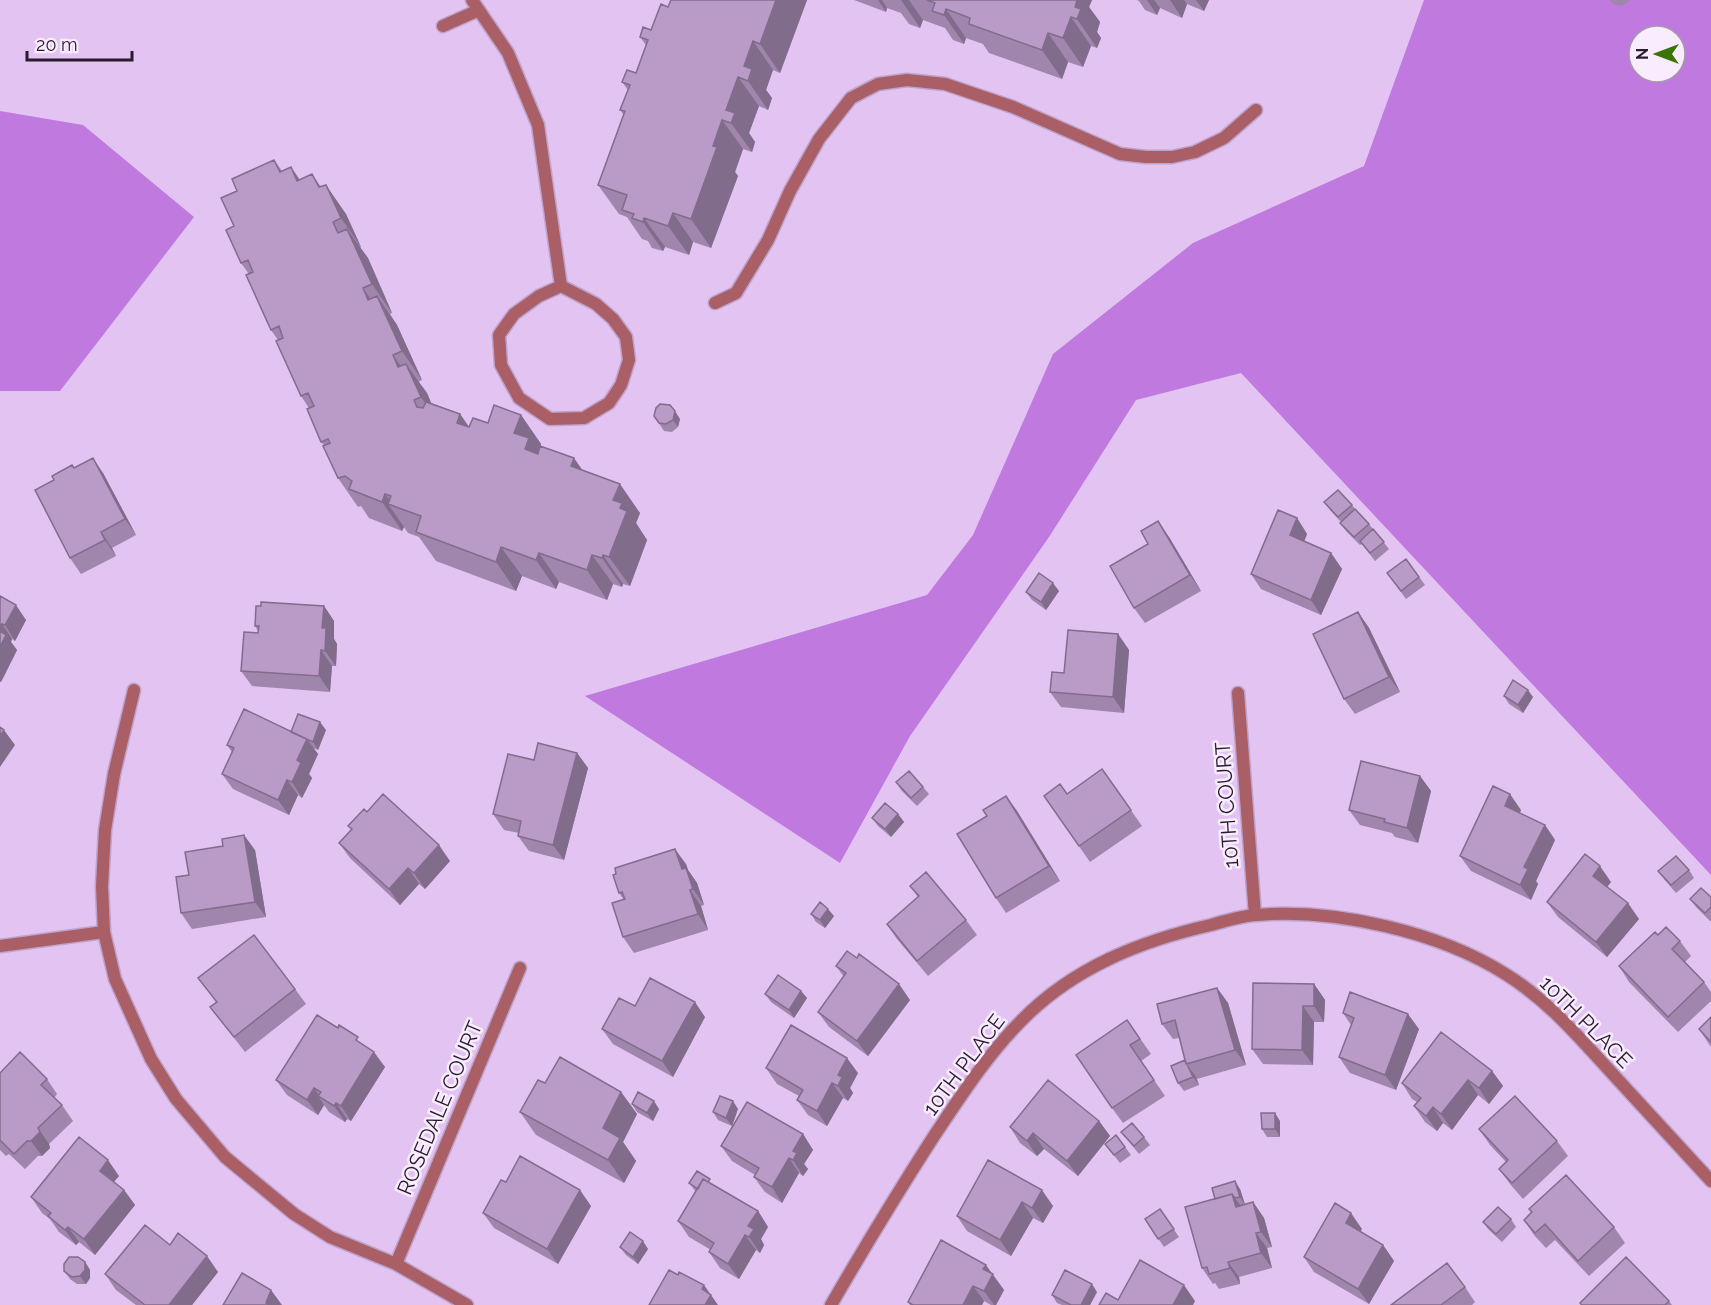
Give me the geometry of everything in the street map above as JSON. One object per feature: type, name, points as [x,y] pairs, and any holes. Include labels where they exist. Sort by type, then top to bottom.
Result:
[{"type":"street","points":[[443,26],[476,5],[508,53],[538,124],[561,286]]},
{"type":"street","points":[[715,303],[736,293],[768,240],[790,192],[819,139],[851,98],[878,84],[907,80],[945,84],[1013,107],[1120,154],[1146,157],[1172,157],[1195,152],[1224,138],[1256,110]]},
{"type":"street","points":[[561,286],[596,304],[613,319],[626,337],[629,360],[621,385],[609,403],[584,418],[550,419],[519,398],[501,365],[499,335],[514,314],[539,296],[561,286]]},
{"type":"street","points":[[134,690],[114,774],[105,830],[102,886],[104,932],[115,979],[151,1059],[176,1099],[225,1157],[294,1214],[330,1237],[396,1263],[467,1305]]},
{"type":"street","name":"10TH COURT","points":[[1238,693],[1255,915]]},
{"type":"street","name":"10TH PLACE","points":[[831,1305],[894,1197],[960,1096],[995,1048],[1043,1000],[1065,982],[1126,951],[1168,935],[1255,915],[1312,915],[1382,925],[1470,953],[1508,975],[1551,1008],[1711,1181]]},
{"type":"street","points":[[0,946],[104,932]]},
{"type":"street","name":"ROSEDALE COURT","points":[[396,1263],[520,968]]},
{"type":"shaded area","points":[[1424,0],[1711,0],[1711,875],[1241,373],[1136,400],[1049,537],[910,736],[840,863],[585,696],[927,595],[973,535],[1053,354],[1193,243],[1364,166]]},
{"type":"shaded area","points":[[0,111],[83,125],[194,217],[60,391],[0,391]]},
{"type":"building","points":[[671,0],[776,0],[760,44],[753,41],[744,66],[752,69],[748,81],[738,77],[726,110],[735,113],[731,123],[722,120],[713,146],[717,147],[691,219],[673,213],[668,226],[644,218],[643,222],[632,218],[634,214],[622,210],[627,195],[598,185],[625,111],[620,110],[630,85],[622,82],[627,70],[636,73],[648,40],[640,37],[643,27],[651,30],[661,4],[668,7]]},
{"type":"building","points":[[927,0],[1077,0],[1075,7],[1081,9],[1077,19],[1071,17],[1063,38],[1048,33],[1042,50],[969,24],[970,18],[946,9],[944,15],[932,11],[935,3]]},
{"type":"building","points":[[274,160],[280,172],[291,167],[297,181],[312,174],[319,187],[326,185],[341,218],[333,222],[338,233],[347,229],[372,284],[363,288],[368,300],[377,296],[402,351],[393,355],[398,367],[406,364],[421,397],[414,400],[417,407],[423,408],[426,402],[460,414],[457,423],[469,427],[473,418],[488,423],[494,405],[521,415],[514,433],[529,438],[525,449],[538,454],[540,446],[574,458],[571,466],[620,484],[613,500],[622,503],[620,508],[627,511],[609,557],[603,555],[602,558],[592,555],[587,570],[539,553],[536,560],[501,547],[496,562],[416,532],[421,516],[388,504],[391,496],[385,494],[382,502],[349,489],[352,481],[345,476],[338,478],[323,446],[330,443],[328,439],[321,442],[307,409],[314,406],[308,393],[301,396],[276,341],[283,338],[279,326],[271,330],[246,275],[253,272],[248,260],[241,263],[226,230],[234,226],[221,198],[237,191],[232,179]]},
{"type":"building","points":[[660,404],[670,405],[675,411],[673,420],[666,424],[659,423],[654,416]]},
{"type":"building","points":[[93,458],[125,519],[101,532],[105,540],[70,558],[35,490],[54,480],[52,476],[72,465],[74,468]]},
{"type":"building","points":[[1338,490],[1352,505],[1338,517],[1324,502]]},
{"type":"building","points":[[1355,509],[1369,524],[1354,537],[1340,523]]},
{"type":"building","points":[[1278,510],[1297,518],[1290,535],[1331,553],[1311,600],[1251,574]]},
{"type":"building","points":[[1158,521],[1190,575],[1134,608],[1110,566],[1148,544],[1141,531]]},
{"type":"building","points":[[1373,529],[1384,542],[1370,553],[1360,541]]},
{"type":"building","points":[[1406,559],[1419,577],[1401,591],[1387,573]]},
{"type":"building","points":[[1039,573],[1053,583],[1041,602],[1026,592]]},
{"type":"building","points":[[0,596],[16,605],[5,625],[2,624],[0,627]]},
{"type":"building","points":[[261,602],[324,606],[322,628],[326,628],[325,651],[321,650],[319,676],[241,671],[244,632],[258,633],[259,626],[255,626],[256,606],[261,606]]},
{"type":"building","points":[[1358,612],[1389,677],[1344,699],[1313,634]]},
{"type":"building","points":[[1068,630],[1118,634],[1113,697],[1050,692],[1052,672],[1064,673]]},
{"type":"building","points":[[0,631],[6,635],[0,647]]},
{"type":"building","points":[[1513,680],[1528,690],[1518,705],[1504,696]]},
{"type":"building","points":[[244,709],[307,739],[297,760],[301,763],[292,782],[287,780],[278,800],[222,774],[234,748],[227,745]]},
{"type":"building","points":[[298,714],[320,722],[313,742],[291,732]]},
{"type":"building","points":[[538,743],[577,753],[553,845],[518,836],[521,821],[493,814],[508,754],[534,760]]},
{"type":"building","points":[[1361,761],[1420,776],[1407,828],[1384,822],[1385,819],[1349,810]]},
{"type":"building","points":[[1102,769],[1131,810],[1079,846],[1044,796],[1060,784],[1067,794]]},
{"type":"building","points":[[909,771],[923,787],[911,798],[896,782]]},
{"type":"building","points":[[1493,786],[1510,794],[1505,806],[1545,825],[1524,867],[1528,869],[1520,885],[1460,856]]},
{"type":"building","points":[[383,794],[439,845],[414,873],[408,868],[389,889],[339,843],[352,829],[348,826],[364,809],[367,812]]},
{"type":"building","points":[[1006,796],[1049,866],[996,898],[957,834],[987,816],[983,810]]},
{"type":"building","points":[[885,803],[898,814],[885,829],[872,818]]},
{"type":"building","points":[[244,835],[255,902],[181,913],[176,877],[189,875],[185,852],[223,846],[222,839]]},
{"type":"building","points":[[675,849],[682,869],[686,868],[698,914],[623,937],[612,903],[625,899],[622,892],[619,893],[613,875],[616,874],[615,868]]},
{"type":"building","points":[[1585,854],[1600,866],[1593,876],[1628,903],[1596,942],[1547,902]]},
{"type":"building","points":[[1676,856],[1689,870],[1671,885],[1658,871]]},
{"type":"building","points":[[926,872],[966,920],[917,961],[887,924],[919,896],[910,886]]},
{"type":"building","points":[[1701,888],[1711,897],[1711,907],[1705,913],[1690,899]]},
{"type":"building","points":[[820,902],[828,909],[820,920],[811,914]]},
{"type":"building","points":[[1666,927],[1680,941],[1672,949],[1704,982],[1668,1017],[1619,966],[1655,932],[1658,935]]},
{"type":"building","points":[[254,935],[295,989],[234,1037],[210,1007],[217,1002],[198,978]]},
{"type":"building","points":[[847,951],[857,958],[859,954],[899,984],[857,1041],[818,1012],[846,973],[836,966]]},
{"type":"building","points":[[778,975],[801,991],[789,1010],[765,994]]},
{"type":"building","points":[[650,978],[695,1002],[662,1061],[602,1029],[619,998],[635,1006]]},
{"type":"building","points":[[1253,983],[1314,984],[1314,1006],[1303,1006],[1302,1050],[1252,1049]]},
{"type":"building","points":[[1217,988],[1235,1050],[1186,1064],[1175,1020],[1162,1024],[1157,1004]]},
{"type":"building","points":[[1350,992],[1408,1014],[1385,1075],[1339,1057],[1354,1018],[1343,1013]]},
{"type":"building","points":[[317,1015],[358,1037],[356,1040],[374,1052],[341,1106],[336,1103],[334,1106],[318,1096],[321,1092],[314,1088],[307,1100],[276,1080]]},
{"type":"building","points":[[1711,1017],[1711,1042],[1699,1029]]},
{"type":"building","points":[[1127,1020],[1140,1039],[1130,1045],[1154,1080],[1112,1108],[1076,1055]]},
{"type":"building","points":[[791,1025],[847,1058],[838,1075],[842,1077],[838,1086],[832,1083],[817,1111],[797,1100],[803,1090],[766,1068]]},
{"type":"building","points":[[1441,1032],[1492,1071],[1479,1088],[1468,1080],[1441,1114],[1433,1107],[1426,1116],[1414,1106],[1421,1098],[1402,1083]]},
{"type":"building","points":[[20,1052],[47,1079],[41,1085],[62,1105],[38,1128],[40,1132],[14,1154],[0,1140],[0,1073]]},
{"type":"building","points":[[560,1057],[621,1092],[603,1128],[620,1138],[608,1160],[520,1112],[538,1080],[545,1083]]},
{"type":"building","points":[[1185,1060],[1193,1077],[1178,1083],[1171,1066]]},
{"type":"building","points":[[1048,1080],[1099,1121],[1067,1161],[1033,1133],[1027,1141],[1010,1127]]},
{"type":"building","points":[[638,1092],[654,1101],[647,1113],[632,1104]]},
{"type":"building","points":[[720,1096],[733,1101],[726,1118],[713,1112]]},
{"type":"building","points":[[1515,1096],[1557,1141],[1512,1183],[1499,1169],[1508,1160],[1479,1129]]},
{"type":"building","points":[[747,1102],[803,1134],[793,1151],[797,1153],[793,1160],[789,1158],[772,1187],[754,1177],[759,1168],[721,1146]]},
{"type":"building","points":[[1261,1113],[1275,1113],[1275,1129],[1262,1129]]},
{"type":"building","points":[[1132,1123],[1144,1137],[1134,1146],[1121,1132]]},
{"type":"building","points":[[1116,1135],[1125,1147],[1114,1155],[1105,1144]]},
{"type":"building","points":[[79,1137],[108,1160],[100,1171],[124,1190],[84,1239],[68,1227],[65,1230],[48,1216],[51,1213],[31,1197]]},
{"type":"building","points":[[520,1156],[580,1190],[547,1249],[483,1213],[501,1180],[506,1182]]},
{"type":"building","points":[[988,1160],[1042,1190],[1032,1208],[1022,1202],[1000,1240],[957,1216]]},
{"type":"building","points":[[697,1171],[710,1179],[708,1182],[703,1179],[698,1189],[689,1183]]},
{"type":"building","points":[[1566,1175],[1614,1227],[1578,1261],[1545,1224],[1535,1233],[1524,1220],[1532,1212],[1529,1209]]},
{"type":"building","points":[[703,1179],[758,1211],[748,1226],[754,1229],[749,1237],[745,1235],[728,1264],[709,1252],[714,1243],[678,1221]]},
{"type":"building","points":[[1235,1181],[1240,1197],[1235,1198],[1232,1194],[1215,1199],[1212,1188]]},
{"type":"building","points":[[1232,1194],[1236,1207],[1253,1202],[1261,1232],[1256,1233],[1261,1253],[1228,1262],[1230,1268],[1209,1274],[1207,1267],[1202,1268],[1185,1207]]},
{"type":"building","points":[[1335,1203],[1351,1213],[1346,1223],[1383,1245],[1358,1289],[1304,1257]]},
{"type":"building","points":[[1498,1207],[1511,1219],[1496,1234],[1483,1222]]},
{"type":"building","points":[[1160,1209],[1174,1229],[1158,1239],[1145,1219]]},
{"type":"building","points":[[145,1225],[170,1245],[178,1233],[207,1256],[169,1305],[145,1305],[105,1274]]},
{"type":"building","points":[[630,1232],[643,1241],[633,1257],[620,1247]]},
{"type":"building","points":[[941,1240],[986,1265],[983,1269],[993,1274],[984,1291],[973,1286],[963,1305],[913,1305],[908,1302]]},
{"type":"building","points":[[69,1257],[78,1257],[85,1262],[85,1270],[80,1276],[72,1277],[64,1271],[64,1264]]},
{"type":"building","points":[[1626,1257],[1669,1301],[1665,1305],[1582,1305],[1580,1303]]},
{"type":"building","points":[[1140,1260],[1184,1285],[1173,1305],[1099,1305],[1106,1293],[1118,1300]]},
{"type":"building","points":[[1447,1263],[1465,1287],[1441,1305],[1391,1305]]},
{"type":"building","points":[[669,1270],[678,1275],[679,1272],[704,1285],[702,1289],[711,1295],[705,1305],[649,1305]]},
{"type":"building","points":[[1065,1270],[1092,1284],[1081,1305],[1071,1305],[1052,1295]]},
{"type":"building","points":[[242,1273],[271,1290],[266,1303],[270,1305],[223,1305]]}]
